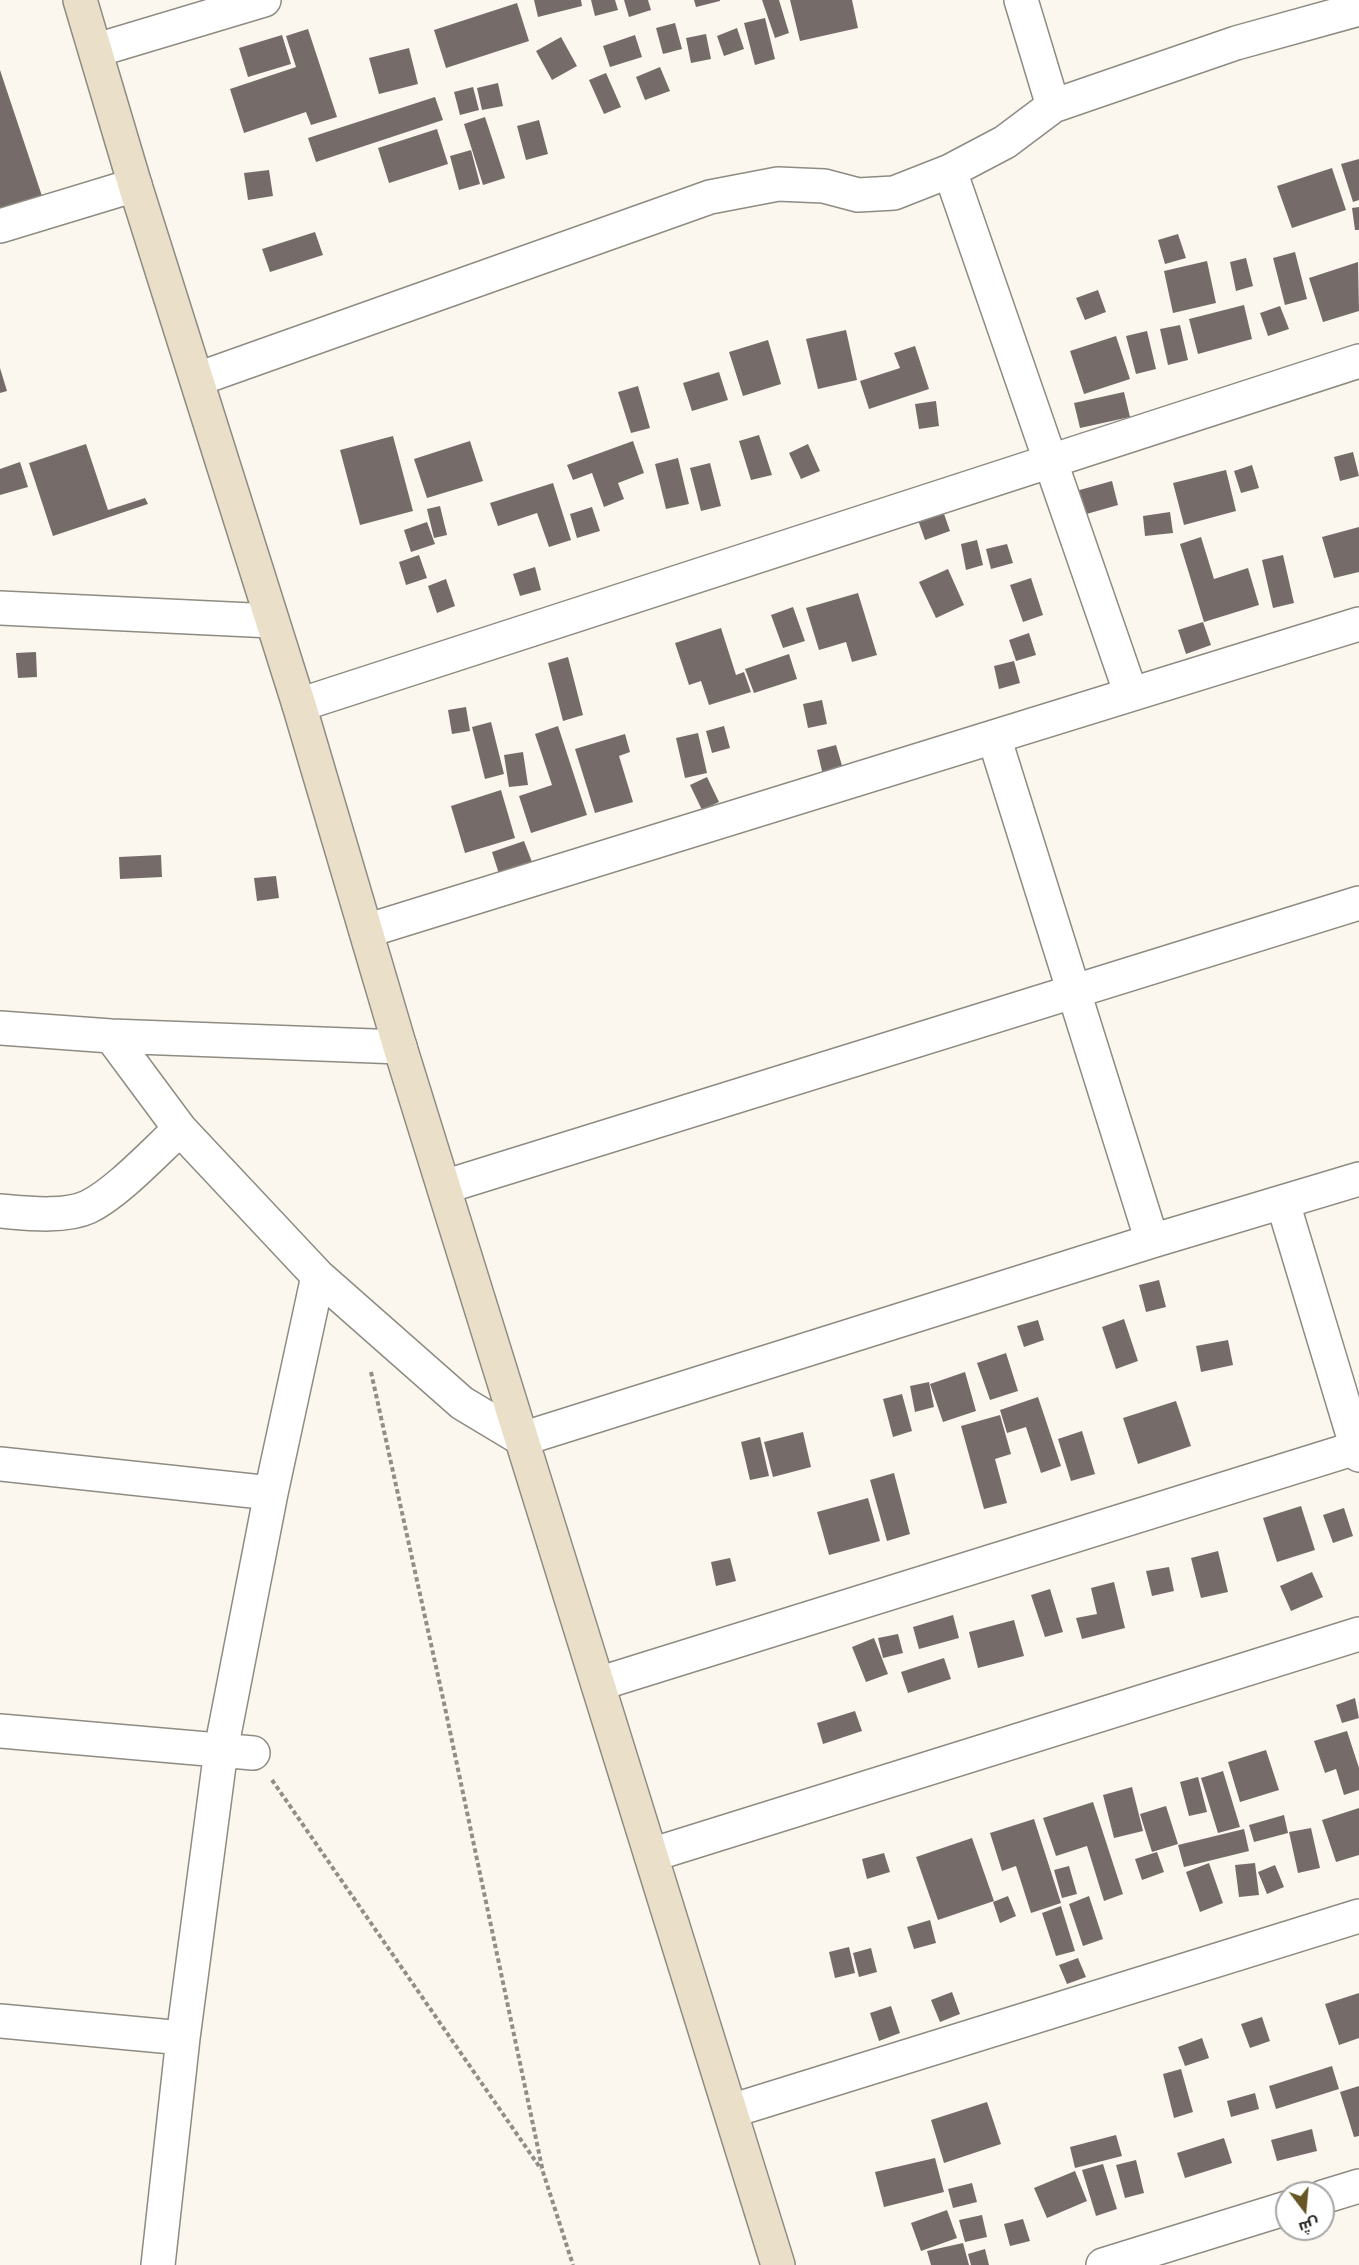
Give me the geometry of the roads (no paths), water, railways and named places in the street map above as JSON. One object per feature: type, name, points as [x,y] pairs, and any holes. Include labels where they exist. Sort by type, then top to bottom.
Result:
[{"type":"main road","points":[[80,0],[97,50],[135,185],[299,705],[400,1047],[778,2265]]},
{"type":"street","points":[[97,50],[264,0]]},
{"type":"street","points":[[1022,0],[1053,106]]},
{"type":"street","points":[[198,379],[710,197],[777,184],[824,186],[858,195],[894,193],[950,171],[1005,142],[1053,106],[1236,43],[1359,9]]},
{"type":"street","points":[[950,171],[1131,694]]},
{"type":"street","points":[[0,226],[135,185]]},
{"type":"street","points":[[299,705],[1359,362]]},
{"type":"street","points":[[0,608],[272,621]]},
{"type":"street","points":[[366,931],[1359,624]]},
{"type":"street","points":[[994,736],[1152,1241]]},
{"type":"street","points":[[444,1187],[1359,903]]},
{"type":"street","points":[[0,1028],[111,1036],[400,1047]]},
{"type":"street","points":[[111,1036],[180,1130],[318,1276],[462,1403],[522,1439],[1152,1241],[1359,1179]]},
{"type":"street","points":[[0,1211],[51,1214],[87,1208],[118,1186],[180,1130]]},
{"type":"street","points":[[598,1684],[1358,1450],[1282,1203]]},
{"type":"street","points":[[158,2265],[183,2038],[237,1751],[271,1493],[318,1276]]},
{"type":"street","points":[[0,1464],[271,1493]]},
{"type":"street","points":[[651,1855],[1359,1634]]},
{"type":"street","points":[[0,1731],[237,1751]]},
{"type":"street","points":[[731,2111],[1359,1916]]},
{"type":"street","points":[[0,2021],[183,2038]]},
{"type":"street","points":[[1335,2193],[1359,2186]]},
{"type":"street","points":[[1103,2265],[1275,2212]]}]
